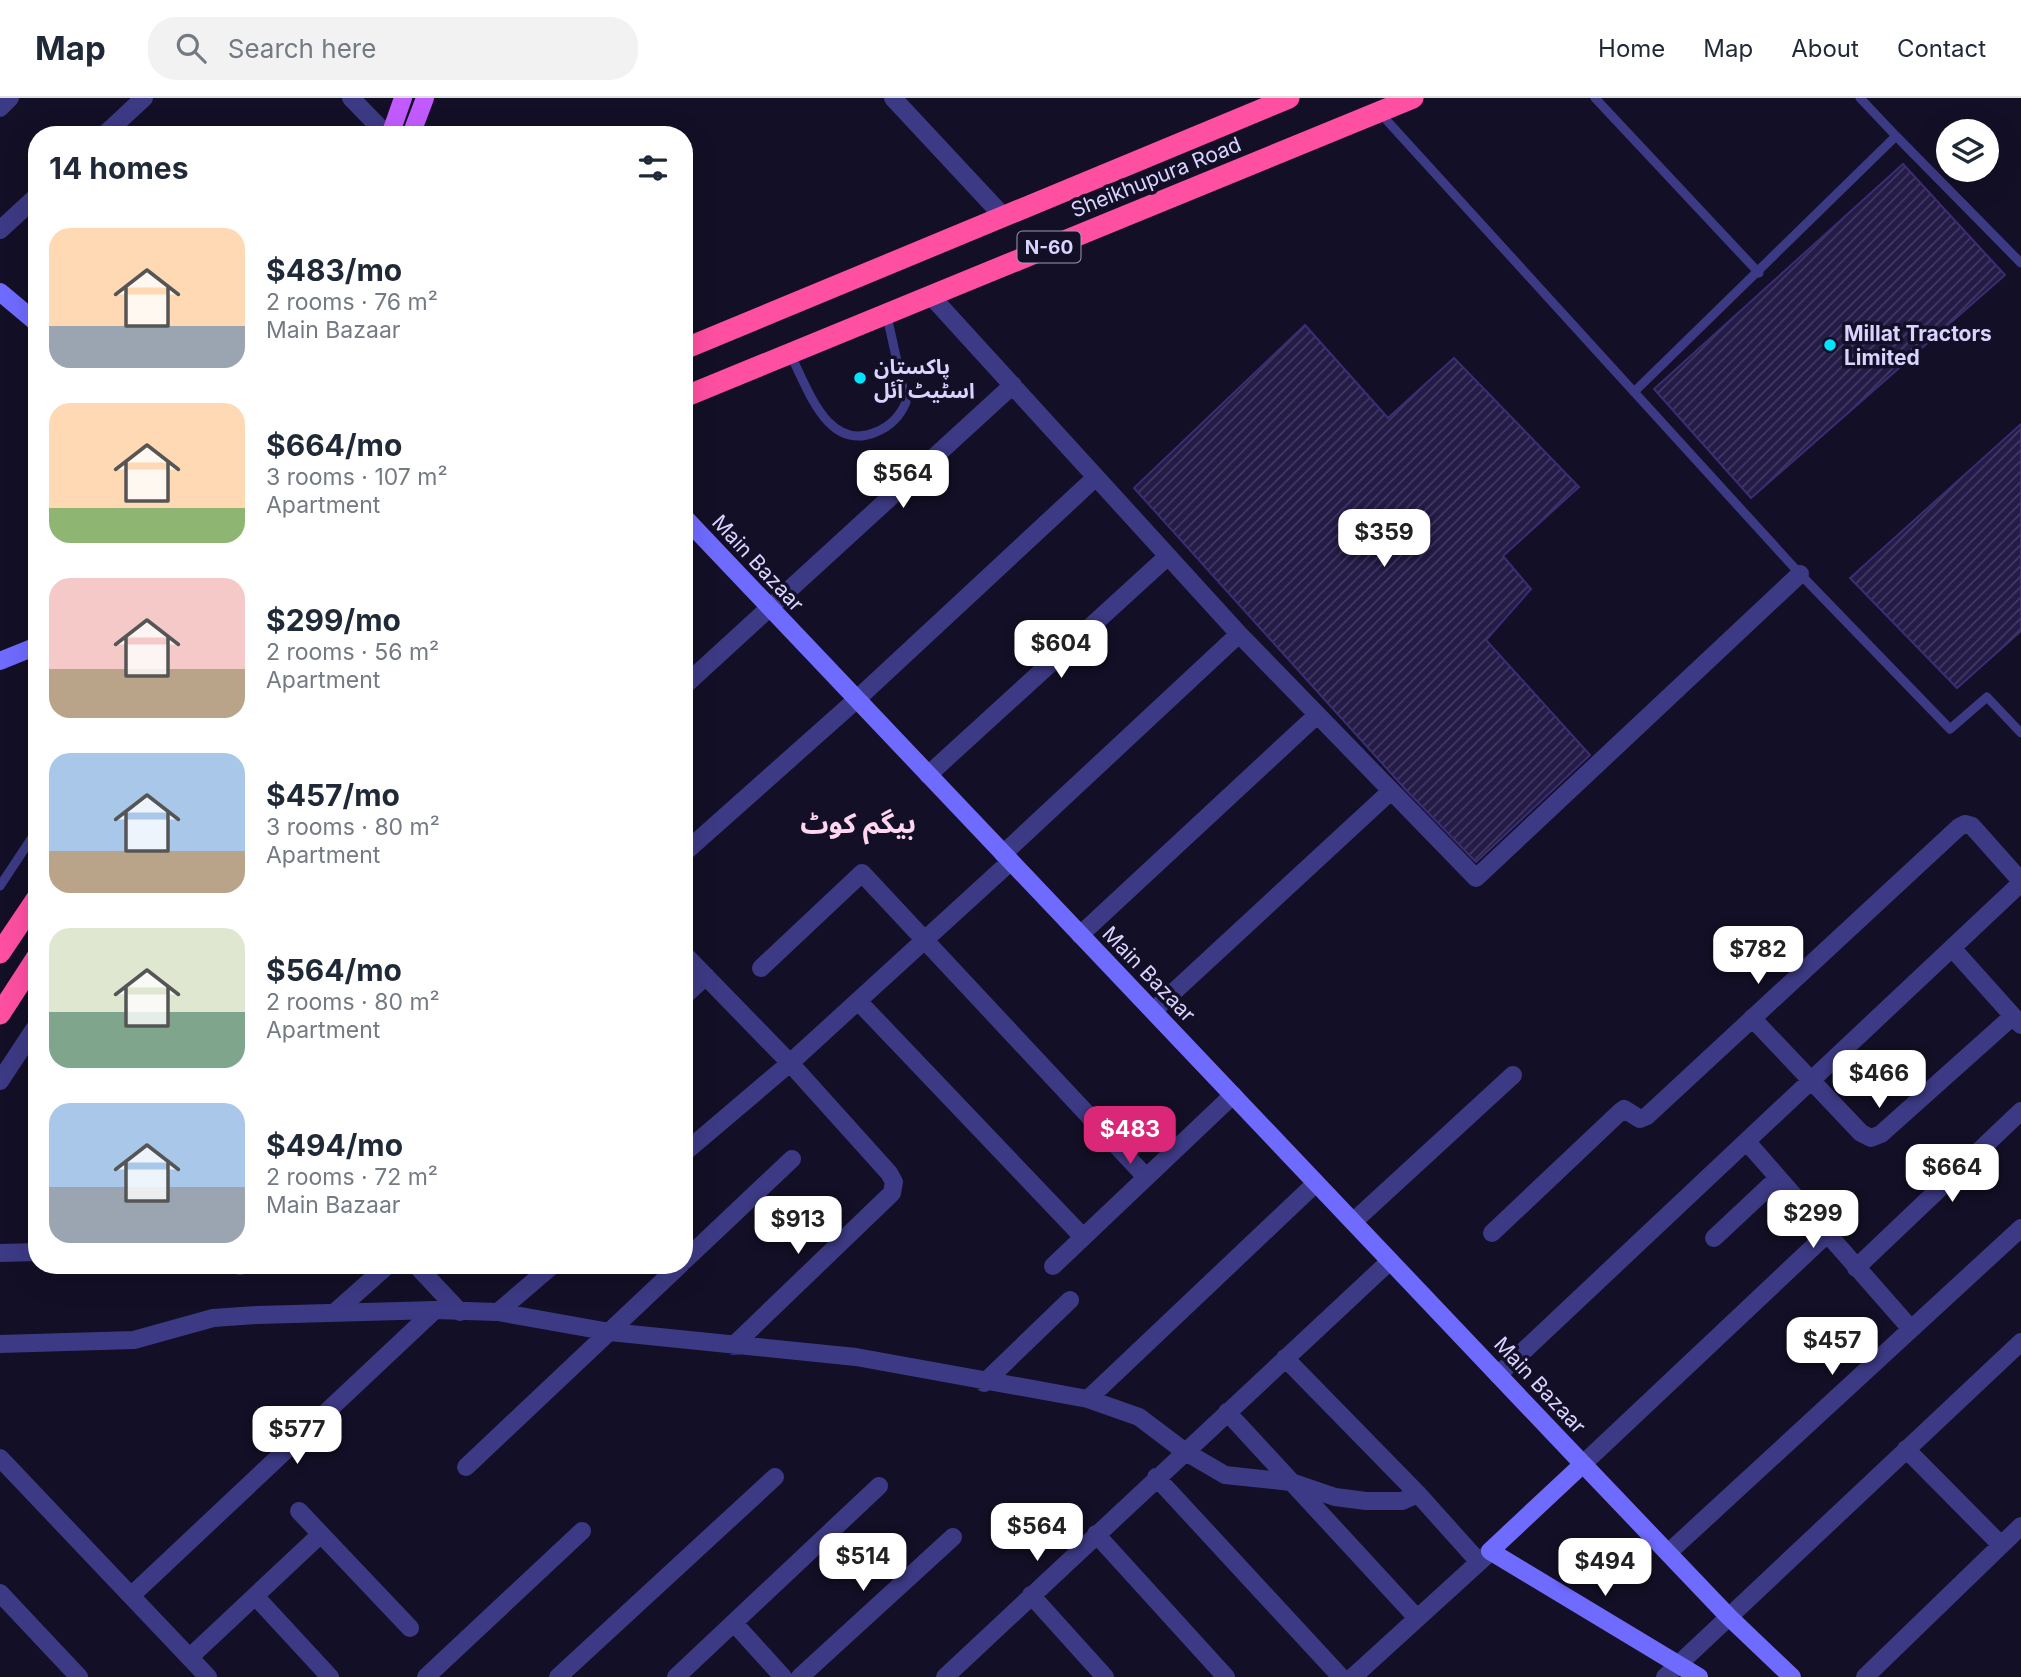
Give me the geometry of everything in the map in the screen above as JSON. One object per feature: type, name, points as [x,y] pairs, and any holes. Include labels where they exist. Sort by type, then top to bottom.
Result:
[{"type":"highway","name":"Sheikhupura Road","points":[[693,345],[1289,98]]},
{"type":"highway","name":"Sheikhupura Road","points":[[693,393],[1413,98]]},
{"type":"highway","points":[[0,953],[28,911]]},
{"type":"highway","points":[[0,1014],[28,971]]},
{"type":"main road","points":[[392,126],[403,98]]},
{"type":"main road","points":[[414,126],[425,98]]},
{"type":"street","points":[[0,108],[10,98]]},
{"type":"street","points":[[114,126],[144,98]]},
{"type":"street","points":[[351,98],[380,126]]},
{"type":"street","points":[[893,98],[1002,215]]},
{"type":"street","points":[[0,230],[28,204]]},
{"type":"street","points":[[0,292],[28,315]]},
{"type":"street","points":[[931,296],[1239,634],[1476,878],[1800,574]]},
{"type":"street","points":[[693,678],[1013,384]]},
{"type":"street","points":[[693,845],[856,700],[1096,477]]},
{"type":"street","name":"Main Bazaar","points":[[693,531],[1729,1617],[1791,1677]]},
{"type":"street","points":[[928,775],[1168,556]]},
{"type":"street","points":[[693,1145],[790,1063],[925,940],[1006,858],[1239,634]]},
{"type":"street","points":[[0,662],[28,650]]},
{"type":"street","points":[[1080,935],[1317,715]]},
{"type":"street","points":[[1153,1011],[1391,791]]},
{"type":"street","points":[[1492,1233],[1620,1112],[1624,1109],[1640,1119],[1647,1116],[1965,824],[1972,826],[2021,882],[1498,1375]]},
{"type":"street","points":[[761,968],[862,873],[1146,1177]]},
{"type":"street","points":[[1752,1018],[1861,1133],[1871,1138],[1881,1134],[2017,1020],[1952,948]]},
{"type":"street","points":[[693,963],[790,1063],[889,1172],[894,1182],[892,1193],[733,1346]]},
{"type":"street","points":[[693,988],[706,976]]},
{"type":"street","points":[[858,1001],[1083,1237]]},
{"type":"street","points":[[0,1081],[28,1039]]},
{"type":"street","points":[[1353,1222],[1513,1074]]},
{"type":"street","points":[[1053,1266],[1233,1095]]},
{"type":"street","points":[[1856,1268],[2021,1111]]},
{"type":"street","points":[[1747,1142],[1826,1235],[1912,1329]]},
{"type":"street","points":[[693,1252],[792,1159]]},
{"type":"street","points":[[1714,1238],[1778,1178]]},
{"type":"street","points":[[1088,1399],[1316,1183]]},
{"type":"street","points":[[1668,1553],[2021,1228]]},
{"type":"street","points":[[1353,1677],[1826,1235]]},
{"type":"street","points":[[0,1252],[28,1252]]},
{"type":"street","points":[[945,1677],[1156,1477],[1391,1261]]},
{"type":"street","points":[[334,1313],[378,1274]]},
{"type":"street","points":[[424,1274],[460,1312]]},
{"type":"street","points":[[498,1312],[542,1274]]},
{"type":"street","points":[[466,1467],[671,1274]]},
{"type":"street","points":[[984,1383],[1070,1300]]},
{"type":"street","points":[[0,1344],[134,1340],[213,1318],[435,1310],[498,1312],[610,1332],[856,1357],[984,1383],[1088,1399],[1139,1417],[1184,1451],[1225,1475],[1291,1482],[1335,1497],[1366,1501],[1402,1501],[1418,1494]]},
{"type":"street","points":[[133,1594],[435,1310]]},
{"type":"street","points":[[1665,1677],[2021,1342]]},
{"type":"street","points":[[1285,1358],[1418,1494],[1484,1557],[1699,1677]]},
{"type":"street","points":[[1227,1412],[1417,1618]]},
{"type":"street","points":[[1906,1449],[2001,1545]]},
{"type":"street","points":[[0,1458],[133,1594],[208,1677]]},
{"type":"street","points":[[558,1677],[775,1477]]},
{"type":"street","points":[[1156,1477],[1341,1677]]},
{"type":"street","points":[[676,1677],[878,1486]]},
{"type":"street","points":[[299,1511],[410,1628]]},
{"type":"street","points":[[1865,1677],[2021,1526]]},
{"type":"street","points":[[426,1677],[582,1531]]},
{"type":"street","points":[[190,1657],[320,1534]]},
{"type":"street","points":[[1096,1534],[1226,1677]]},
{"type":"street","points":[[800,1677],[953,1537]]},
{"type":"street","points":[[0,1593],[79,1677]]},
{"type":"street","points":[[1031,1595],[1105,1677]]},
{"type":"street","points":[[256,1597],[330,1677]]},
{"type":"street","points":[[734,1623],[783,1677]]},
{"type":"lane","points":[[1595,98],[1759,273]]},
{"type":"lane","points":[[1860,98],[2021,263]]},
{"type":"lane","points":[[1379,112],[1800,574],[1950,729],[1987,697],[2021,733]]},
{"type":"lane","points":[[1634,392],[1759,273],[1896,136]]},
{"type":"lane","points":[[790,354],[828,424],[855,438],[873,434],[889,426],[902,413],[905,402],[886,314]]},
{"type":"lane","points":[[0,886],[28,844]]},
{"type":"building","points":[[1903,164],[2005,275],[1751,498],[1654,389]]},
{"type":"building","points":[[1305,325],[1388,418],[1454,358],[1579,487],[1503,556],[1531,589],[1486,640],[1590,755],[1476,862],[1407,791],[1134,488]]},
{"type":"building","points":[[2021,424],[2021,631],[1957,688],[1850,578]]},
{"type":"place","name":"Millat Tractors Limited","points":[[1830,345]]},
{"type":"place","name":"پاکستان اسٹیٹ آئل","points":[[860,378]]},
{"type":"district","name":"بیگم کوٹ","points":[[858,823]]}]
